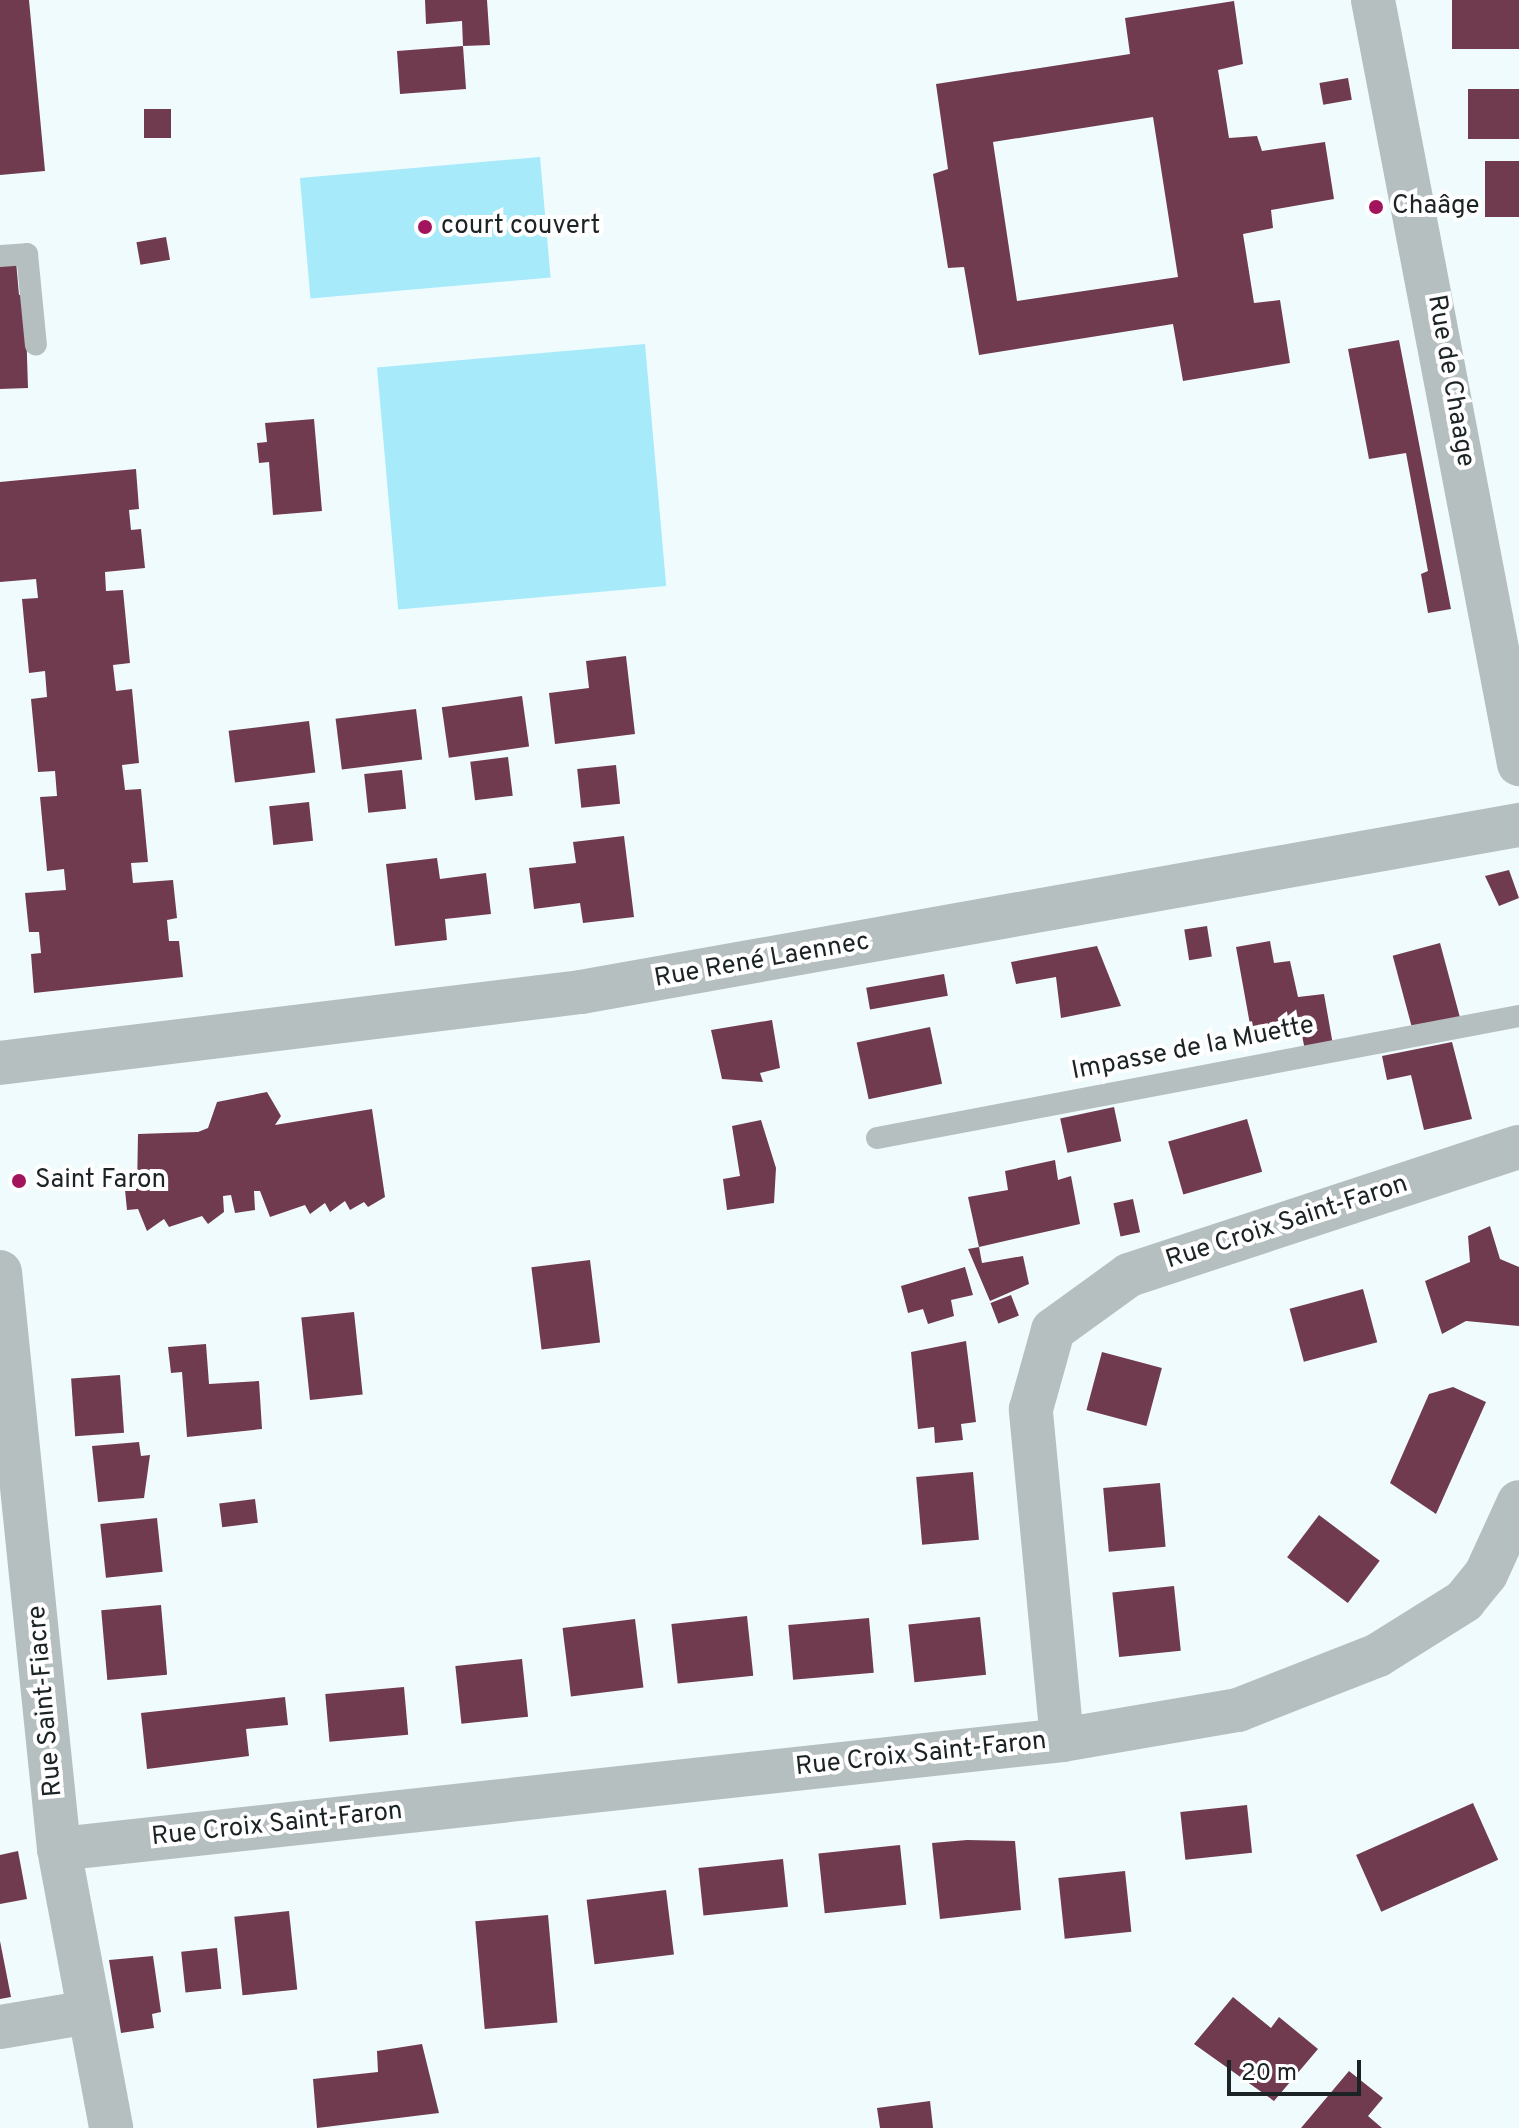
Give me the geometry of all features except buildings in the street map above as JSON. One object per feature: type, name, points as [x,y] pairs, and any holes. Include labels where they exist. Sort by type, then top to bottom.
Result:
[{"type":"street","name":"Rue de Chaage","points":[[1373,0],[1519,764]]},
{"type":"street","name":"Rue René Laennec","points":[[0,1063],[596,990],[1519,825]]},
{"type":"street","name":"Rue Croix Saint-Faron","points":[[59,1849],[1062,1740],[1031,1409],[1053,1330],[1129,1275],[1519,1147]]},
{"type":"street","name":"Rue Saint-Fiacre","points":[[0,1272],[14,1522],[59,1849],[111,2128]]},
{"type":"street","points":[[1062,1740],[1238,1710],[1378,1655],[1464,1601],[1486,1574],[1519,1502]]},
{"type":"street","points":[[0,2027],[89,2012]]},
{"type":"lane","points":[[0,256],[27,254],[36,345]]},
{"type":"lane","name":"Impasse de la Muette","points":[[877,1138],[1519,1016]]},
{"type":"shaded area","name":"court couvert","points":[[540,157],[551,278],[310,299],[300,178]]},
{"type":"shaded area","points":[[645,344],[666,586],[398,610],[377,367]]},
{"type":"place","name":"Chaâge","points":[[1376,207]]},
{"type":"place","name":"court couvert","points":[[425,227]]},
{"type":"place","name":"Saint Faron","points":[[19,1181]]}]
